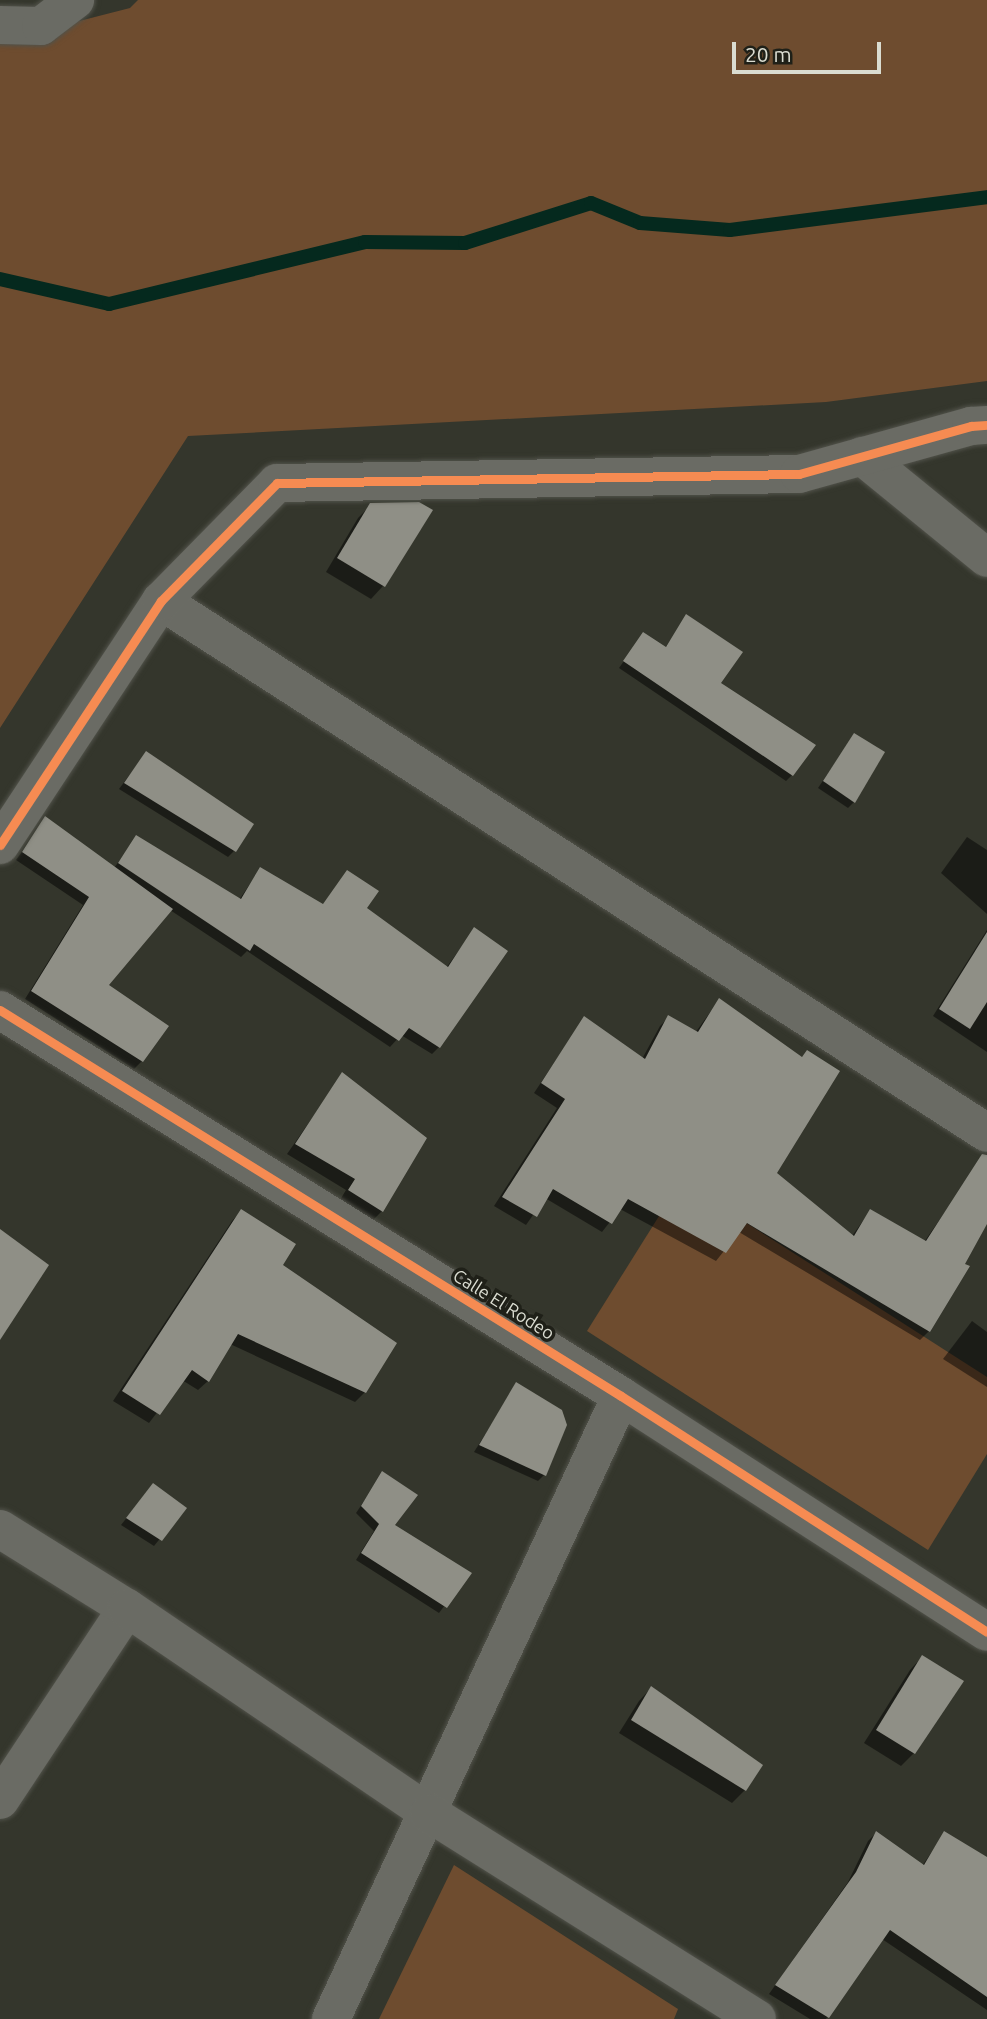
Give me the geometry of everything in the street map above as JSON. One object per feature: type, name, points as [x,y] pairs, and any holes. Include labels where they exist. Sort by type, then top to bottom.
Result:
[{"type":"street","points":[[0,25],[41,26],[75,0]]},
{"type":"street","points":[[0,845],[160,601],[278,482],[799,474],[971,426],[987,425]]},
{"type":"street","points":[[862,456],[987,558]]},
{"type":"street","points":[[160,601],[987,1133]]},
{"type":"street","name":"Calle El Rodeo","points":[[0,1010],[621,1396],[987,1632]]},
{"type":"street","points":[[331,2019],[621,1396]]},
{"type":"street","points":[[0,1529],[127,1608],[721,2009],[757,2019]]},
{"type":"street","points":[[0,1800],[127,1608]]},
{"type":"shaded area","points":[[138,0],[987,0],[987,381],[826,402],[188,436],[0,728],[0,30],[48,29],[130,8]]},
{"type":"shaded area","points":[[681,1181],[987,1377],[987,1454],[928,1550],[587,1331]]},
{"type":"shaded area","points":[[454,1865],[678,2009],[674,2019],[379,2019]]},
{"type":"building","points":[[419,502],[433,510],[385,587],[337,558],[370,503]]},
{"type":"building","points":[[686,614],[743,652],[721,683],[816,745],[793,776],[623,661],[643,632],[666,647]]},
{"type":"building","points":[[854,733],[885,752],[855,803],[823,781]]},
{"type":"building","points":[[146,751],[254,824],[236,852],[124,783]]},
{"type":"building","points":[[45,816],[173,909],[109,985],[169,1026],[143,1062],[31,991],[89,897],[22,852]]},
{"type":"building","points":[[136,835],[241,899],[260,867],[323,904],[347,870],[379,891],[367,908],[448,967],[474,927],[508,951],[440,1048],[409,1028],[399,1041],[254,944],[250,951],[118,863]]},
{"type":"building","points":[[987,932],[987,1002],[970,1029],[939,1009]]},
{"type":"building","points":[[719,998],[802,1057],[807,1050],[840,1071],[777,1173],[854,1236],[870,1209],[926,1241],[982,1154],[987,1155],[987,1224],[965,1264],[970,1266],[930,1332],[747,1223],[726,1253],[628,1199],[612,1224],[553,1189],[537,1217],[502,1197],[565,1099],[541,1083],[584,1016],[645,1059],[668,1015],[698,1032]]},
{"type":"building","points":[[342,1072],[427,1138],[383,1212],[348,1190],[355,1179],[295,1144]]},
{"type":"building","points":[[241,1209],[296,1244],[283,1265],[397,1343],[366,1393],[238,1334],[209,1382],[192,1370],[160,1415],[122,1391]]},
{"type":"building","points":[[0,1229],[49,1265],[0,1340]]},
{"type":"building","points":[[516,1382],[562,1410],[567,1425],[546,1476],[479,1445]]},
{"type":"building","points":[[382,1471],[418,1495],[395,1525],[472,1573],[447,1608],[361,1553],[379,1524],[361,1506]]},
{"type":"building","points":[[153,1483],[187,1508],[162,1541],[126,1518]]},
{"type":"building","points":[[922,1655],[964,1681],[915,1754],[876,1730]]},
{"type":"building","points":[[651,1686],[763,1765],[746,1791],[631,1720]]},
{"type":"building","points":[[876,1831],[924,1865],[944,1831],[987,1857],[987,1997],[890,1930],[829,2018],[775,1985],[856,1872]]},
{"type":"waterway","points":[[0,279],[109,304],[365,242],[465,243],[591,203],[640,223],[730,230],[987,197]]},
{"type":"cycle path","points":[[0,845],[161,601],[277,483],[799,474],[971,426],[987,425]]},
{"type":"cycle path","points":[[0,1010],[621,1396],[987,1632]]}]
